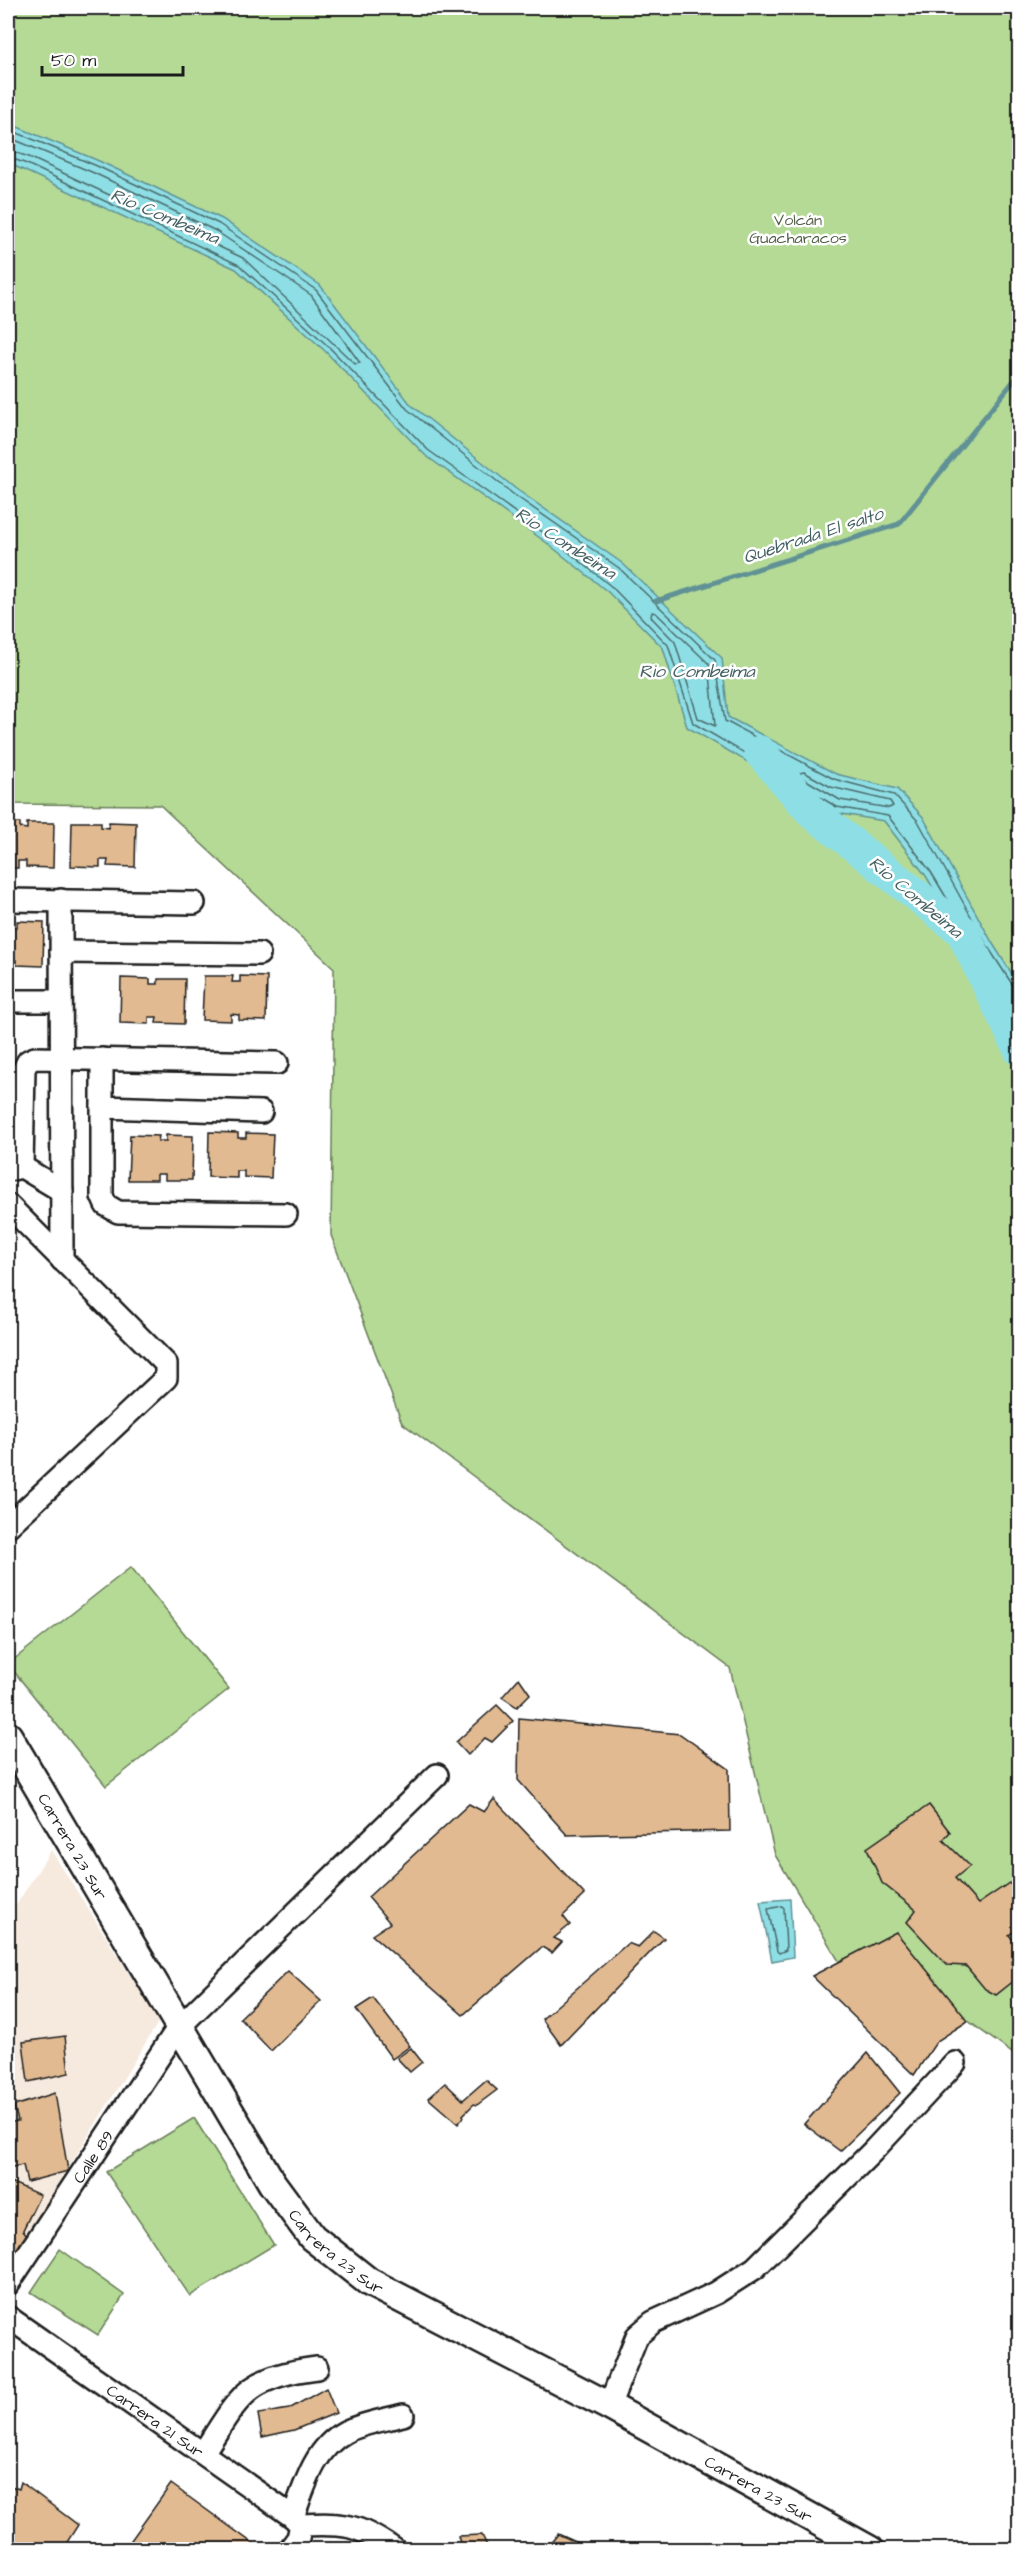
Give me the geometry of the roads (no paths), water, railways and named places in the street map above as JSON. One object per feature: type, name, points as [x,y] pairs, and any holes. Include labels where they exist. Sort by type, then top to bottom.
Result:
[{"type":"main road","name":"Carrera 23 Sur","points":[[8,1736],[178,2028],[272,2183],[312,2237],[369,2282],[609,2406],[870,2550]]},
{"type":"street","points":[[8,900],[195,903]]},
{"type":"street","points":[[61,900],[62,1260]]},
{"type":"street","points":[[61,952],[259,954]]},
{"type":"street","points":[[8,1000],[61,1001]]},
{"type":"street","points":[[62,1191],[15,1169],[24,1069],[28,1061],[35,1058],[61,1057],[277,1063]]},
{"type":"street","points":[[102,1059],[102,1196],[106,1205],[118,1212],[286,1214]]},
{"type":"street","points":[[102,1107],[261,1112]]},
{"type":"street","points":[[8,1205],[166,1364],[166,1378],[8,1526]]},
{"type":"street","name":"Calle 89","points":[[8,2284],[178,2028],[437,1775]]},
{"type":"street","points":[[609,2406],[637,2336],[653,2322],[716,2293],[755,2268],[872,2152],[956,2063]]},
{"type":"street","name":"Carrera 21 Sur","points":[[8,2317],[297,2521]]},
{"type":"street","points":[[203,2453],[243,2392],[260,2382],[290,2371],[316,2368]]},
{"type":"street","points":[[289,2550],[298,2538],[297,2521],[310,2471],[325,2446],[346,2431],[404,2415]]},
{"type":"street","points":[[297,2521],[342,2523],[369,2532],[395,2550]]},
{"type":"water","name":"Rio Combeima","points":[[8,123],[99,161],[222,219],[320,285],[411,405],[516,489],[622,563],[722,658],[728,717],[836,774],[897,789],[923,817],[993,944],[1019,985],[1019,1033],[926,876],[884,821],[836,813],[687,727],[663,648],[608,592],[547,543],[425,455],[325,351],[236,269],[8,163]]},
{"type":"water","points":[[790,1899],[793,1957],[772,1961],[760,1901]]},
{"type":"waterway","name":"Quebrada El salto","points":[[656,601],[899,524],[1020,373]]},
{"type":"waterway","name":"Río Combeima","points":[[760,752],[812,812],[962,931],[1020,1050]]},
{"type":"park label","name":"Volcán Guacharacos","points":[[798,228]]}]
